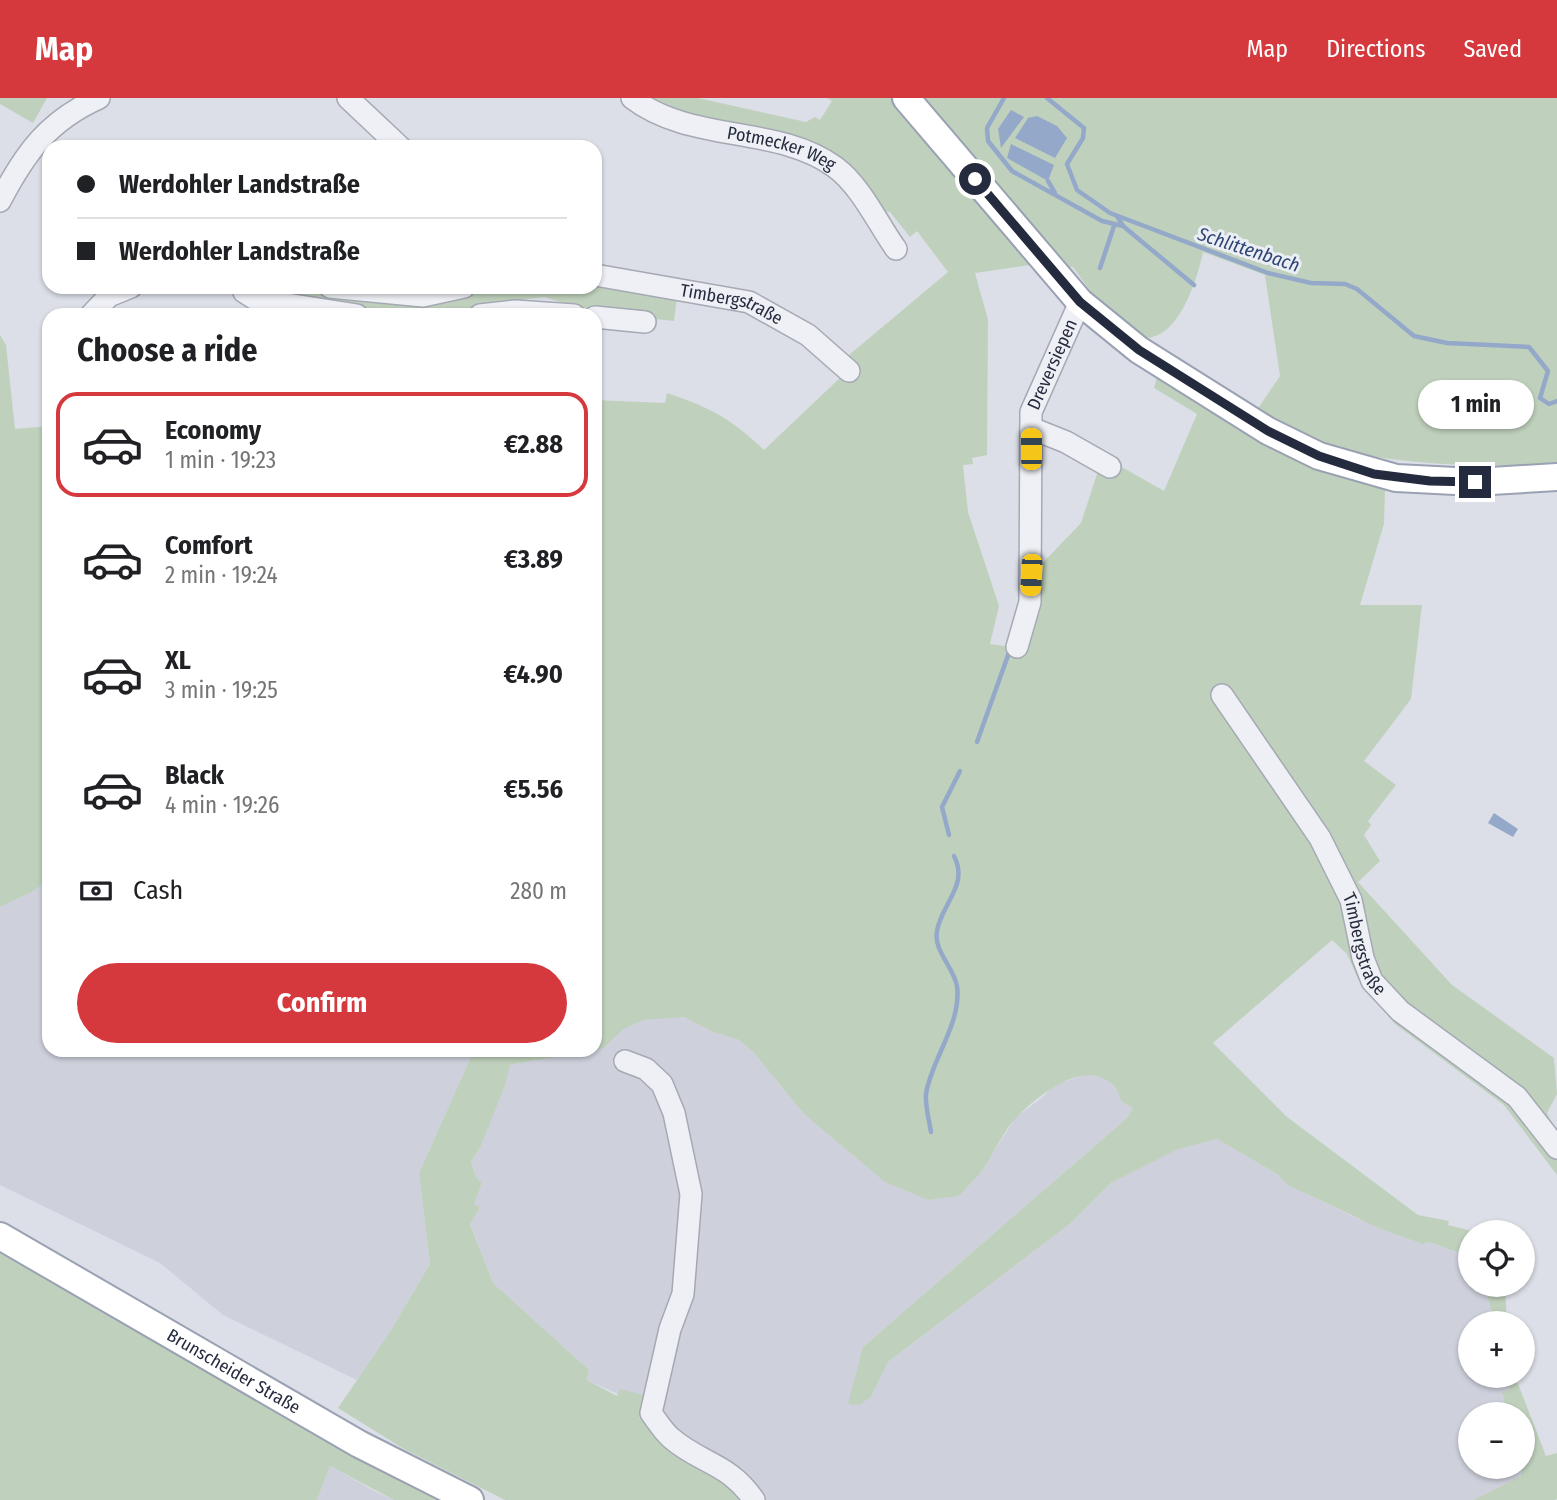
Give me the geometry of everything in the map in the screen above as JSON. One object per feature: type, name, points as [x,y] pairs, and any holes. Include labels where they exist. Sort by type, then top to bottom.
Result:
[{"type":"main road","points":[[906,98],[1080,302],[1139,350],[1268,431],[1319,456],[1374,474],[1430,481],[1557,477]]},
{"type":"main road","name":"Brunscheider Straße","points":[[0,1236],[359,1444],[470,1500]]},
{"type":"street","points":[[348,98],[393,140]]},
{"type":"street","name":"Potmecker Weg","points":[[632,98],[652,112],[682,123],[802,150],[833,165],[850,182],[896,250]]},
{"type":"street","points":[[0,201],[35,143],[51,127],[96,99]]},
{"type":"street","name":"Timbergstraße","points":[[602,276],[749,302],[808,335],[849,371]]},
{"type":"street","points":[[98,308],[114,294]]},
{"type":"street","points":[[247,294],[255,299],[312,308]]},
{"type":"street","points":[[402,294],[432,294]]},
{"type":"street","name":"Dreversiepen","points":[[1017,647],[1030,602],[1031,412],[1080,302]]},
{"type":"street","points":[[602,318],[645,322]]},
{"type":"street","name":"Dreversiepen","points":[[1031,428],[1066,442],[1110,467]]},
{"type":"street","name":"Timbergstraße","points":[[1222,695],[1320,838],[1351,900],[1363,958],[1372,981],[1401,1011],[1517,1097],[1557,1148]]},
{"type":"street","points":[[625,1061],[646,1069],[662,1084],[674,1113],[691,1195],[683,1294],[670,1329],[650,1413],[671,1438],[727,1470],[743,1484],[754,1500]]},
{"type":"shaded area","points":[[42,885],[42,1057],[471,1057],[419,1173],[430,1264],[391,1330],[357,1380],[223,1315],[160,1263],[0,1185],[0,907]]},
{"type":"shaded area","points":[[684,1017],[713,1032],[739,1040],[754,1053],[804,1114],[885,1181],[928,1200],[981,1172],[1016,1117],[1043,1097],[1052,1086],[1087,1074],[1108,1079],[1133,1108],[1127,1118],[864,1346],[871,1397],[888,1362],[1071,1223],[1111,1183],[1178,1148],[1217,1139],[1277,1174],[1289,1185],[1354,1217],[1423,1244],[1429,1242],[1458,1253],[1458,1297],[1487,1297],[1492,1311],[1458,1311],[1458,1388],[1510,1390],[1502,1392],[1504,1402],[1458,1402],[1458,1479],[1515,1479],[1473,1500],[744,1500],[665,1444],[639,1418],[639,1410],[616,1393],[587,1380],[589,1370],[493,1283],[470,1223],[480,1207],[474,1204],[482,1183],[476,1177],[471,1162],[481,1146],[510,1065],[554,1057],[602,1057],[602,1048],[621,1030],[643,1020]]},
{"type":"shaded area","points":[[330,1466],[376,1492],[394,1500],[317,1500]]},
{"type":"green space","points":[[0,98],[47,98],[33,123],[0,104]]},
{"type":"green space","points":[[646,98],[698,98],[806,122],[815,117],[820,120],[832,101],[827,98],[896,98],[1035,260],[1030,265],[975,273],[988,320],[987,455],[972,458],[973,464],[963,465],[968,512],[999,606],[990,644],[1012,647],[1031,575],[1081,523],[1099,468],[1113,462],[1164,491],[1197,414],[1154,388],[1158,373],[1355,476],[1366,485],[1385,489],[1384,524],[1360,605],[1422,605],[1411,699],[1364,761],[1396,785],[1368,821],[1371,825],[1364,835],[1380,861],[1358,882],[1452,985],[1554,1058],[1557,1094],[1547,1113],[1557,1134],[1557,1175],[1504,1105],[1395,1024],[1359,981],[1347,954],[1332,940],[1213,1043],[1287,1117],[1418,1215],[1449,1221],[1448,1225],[1458,1228],[1458,1253],[1381,1229],[1288,1185],[1277,1174],[1217,1139],[1178,1149],[1111,1183],[1071,1223],[888,1362],[871,1397],[859,1405],[848,1404],[863,1347],[1127,1118],[1133,1108],[1121,1101],[1109,1082],[1096,1076],[1075,1077],[1053,1088],[1017,1117],[981,1172],[959,1196],[928,1200],[885,1182],[804,1114],[754,1053],[739,1040],[713,1032],[684,1017],[643,1020],[622,1030],[602,1048],[602,400],[665,403],[667,393],[719,415],[764,450],[843,375],[836,366],[948,272],[917,231],[910,237],[890,212],[880,210],[856,176],[677,113]]},
{"type":"green space","points":[[919,98],[1557,98],[1557,462],[1476,465],[1384,458],[1324,445],[1275,421],[1257,410],[1280,376],[1265,275],[1203,252],[1191,292],[1176,319],[1156,336],[1144,338],[1099,303],[1073,267],[1065,267]]},
{"type":"green space","points":[[602,286],[677,297],[674,321],[602,313],[602,308],[578,308],[545,297],[507,301],[478,308],[342,308],[288,300],[271,294],[324,294],[398,301],[463,295],[602,294]]},
{"type":"green space","points":[[0,335],[6,345],[15,429],[42,427],[42,885],[0,907]]},
{"type":"green space","points":[[471,1057],[555,1057],[510,1065],[481,1146],[471,1162],[476,1177],[482,1183],[474,1204],[480,1207],[470,1224],[493,1283],[589,1370],[587,1380],[617,1396],[620,1389],[643,1395],[639,1418],[665,1444],[713,1470],[744,1500],[505,1500],[404,1449],[338,1408],[391,1330],[430,1264],[419,1173]]},
{"type":"green space","points":[[0,1252],[447,1500],[394,1500],[330,1466],[317,1500],[0,1500]]},
{"type":"green space","points":[[1487,1297],[1506,1297],[1506,1311],[1492,1311]]},
{"type":"green space","points":[[1520,1388],[1525,1402],[1504,1402],[1502,1392]]},
{"type":"green space","points":[[1535,1428],[1546,1456],[1557,1453],[1557,1499],[1473,1500],[1515,1479],[1535,1479]]},
{"type":"water","points":[[1011,110],[1024,117],[1001,148],[998,129]]},
{"type":"water","points":[[1037,116],[1057,126],[1067,138],[1055,158],[1015,138],[1028,118]]},
{"type":"water","points":[[1011,144],[1054,165],[1048,181],[1007,158]]},
{"type":"water","points":[[1494,813],[1518,829],[1513,837],[1488,823]]},
{"type":"waterway","points":[[1004,98],[987,128],[988,141],[1012,171],[1102,221],[1123,226]]},
{"type":"waterway","name":"Schlittenbach","points":[[1047,98],[1084,128],[1083,138],[1067,164],[1077,190],[1110,213],[1268,273],[1311,283],[1345,284],[1357,289],[1414,336],[1447,343],[1529,347],[1548,371],[1540,398],[1549,404],[1557,401]]},
{"type":"waterway","points":[[1048,181],[1055,193]]},
{"type":"waterway","points":[[1117,216],[1123,226],[1194,285]]},
{"type":"waterway","points":[[1100,268],[1114,226]]},
{"type":"waterway","points":[[977,742],[1011,647]]},
{"type":"waterway","points":[[949,835],[942,807],[960,771]]},
{"type":"waterway","points":[[931,1132],[926,1094],[951,1027],[957,1000],[955,979],[937,938],[940,921],[957,885],[958,866],[954,856]]},
{"type":"route","points":[[975,179],[1080,302],[1139,350],[1210,396],[1268,431],[1319,456],[1355,468],[1395,478],[1475,482]]}]
